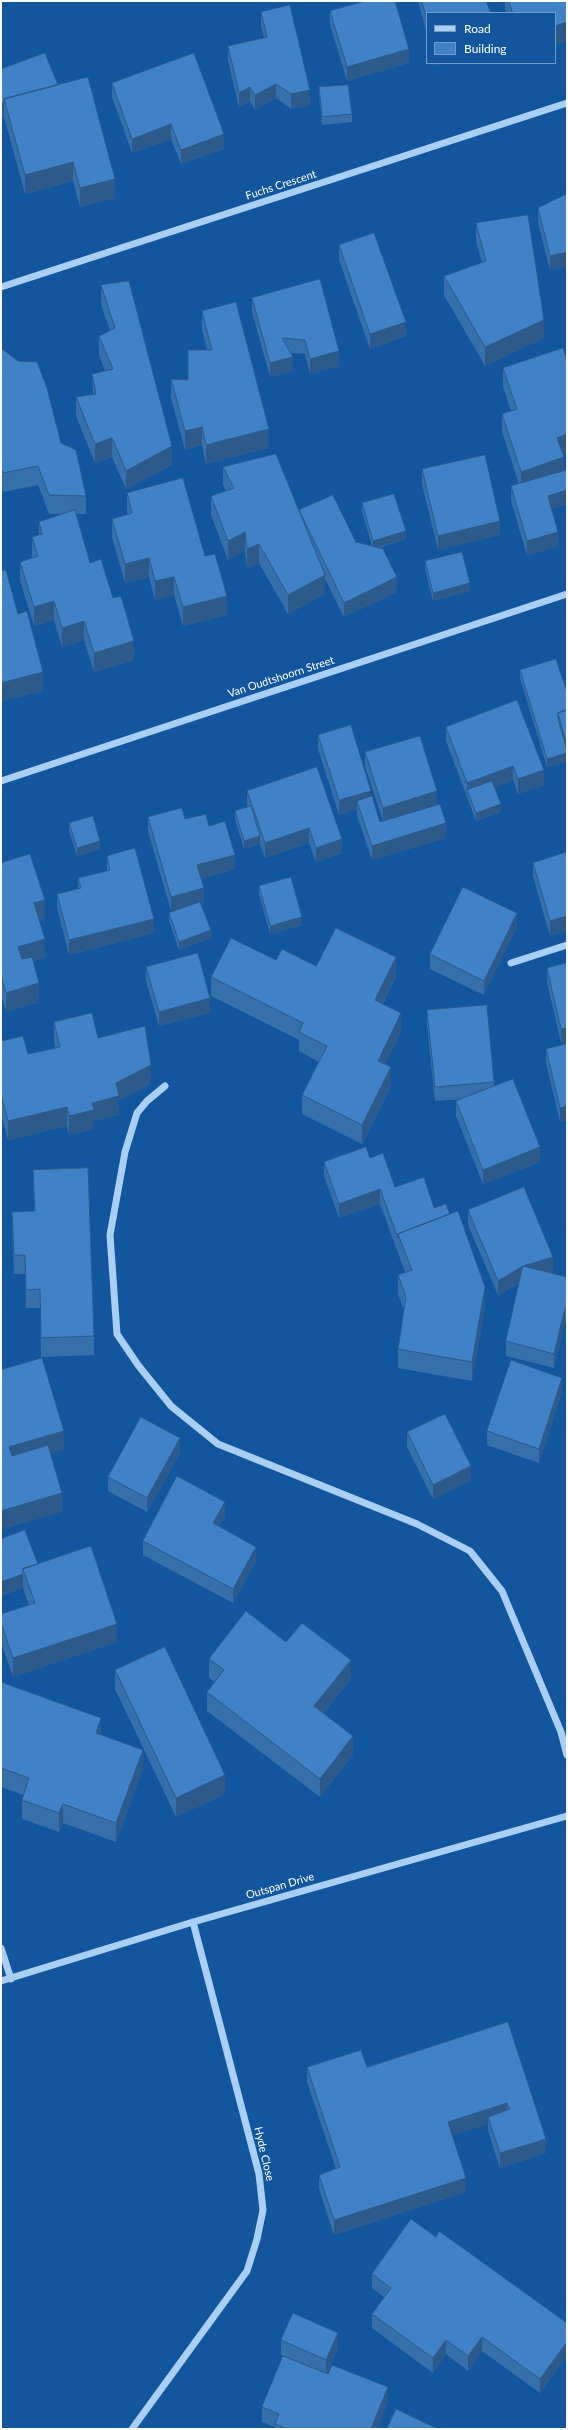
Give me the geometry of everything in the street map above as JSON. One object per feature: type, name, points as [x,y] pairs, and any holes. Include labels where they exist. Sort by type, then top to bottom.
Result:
[{"type":"street","name":"Fuchs Crescent","points":[[1,287],[567,104]]},
{"type":"street","name":"Van Oudtshoorn Street","points":[[1,781],[567,594]]},
{"type":"street","points":[[511,963],[567,945]]},
{"type":"street","points":[[165,1086],[147,1101],[138,1114],[132,1126],[124,1160],[110,1235],[117,1334],[138,1366],[171,1406],[218,1444],[417,1524],[470,1551],[502,1592],[561,1732],[567,1755]]},
{"type":"street","name":"Outspan Drive","points":[[1,1981],[193,1922],[567,1816]]},
{"type":"street","name":"Hyde Close","points":[[132,2429],[247,2271],[257,2239],[263,2210],[259,2174],[193,1922]]},
{"type":"street","points":[[1,1948],[11,1979]]},
{"type":"building","points":[[365,1],[395,1],[409,49],[347,67],[330,11]]},
{"type":"building","points":[[422,1],[486,1],[491,12],[426,12],[426,16]]},
{"type":"building","points":[[509,1],[566,1],[567,22],[556,26],[556,12],[513,12]]},
{"type":"building","points":[[290,5],[310,90],[291,94],[276,84],[255,95],[250,87],[239,93],[228,46],[267,37],[261,12]]},
{"type":"building","points":[[45,53],[58,85],[4,99],[4,103],[2,103],[1,69]]},
{"type":"building","points":[[194,53],[224,134],[181,150],[171,124],[132,139],[112,83]]},
{"type":"building","points":[[88,77],[115,179],[80,188],[73,162],[25,175],[4,99]]},
{"type":"building","points":[[348,85],[352,114],[322,117],[319,87]]},
{"type":"building","points":[[567,194],[567,252],[550,256],[538,208]]},
{"type":"building","points":[[528,215],[544,320],[485,347],[444,276],[486,261],[476,223]]},
{"type":"building","points":[[374,233],[406,322],[370,334],[339,245]]},
{"type":"building","points":[[320,279],[339,351],[310,359],[305,340],[282,338],[293,357],[270,363],[252,298]]},
{"type":"building","points":[[129,281],[172,446],[126,471],[112,438],[95,444],[76,397],[96,394],[92,374],[113,369],[99,336],[115,328],[101,285]]},
{"type":"building","points":[[236,302],[269,429],[206,445],[202,427],[185,431],[171,379],[188,380],[188,350],[212,350],[202,311]]},
{"type":"building","points":[[1,348],[18,361],[37,362],[47,388],[61,443],[76,450],[86,496],[49,495],[38,466],[3,473],[1,468]]},
{"type":"building","points":[[563,348],[567,360],[567,434],[557,438],[564,457],[521,472],[502,414],[517,409],[503,368]]},
{"type":"building","points":[[276,454],[325,575],[288,595],[259,544],[247,549],[245,532],[228,541],[211,496],[234,488],[223,467]]},
{"type":"building","points":[[485,455],[500,521],[438,536],[422,469]]},
{"type":"building","points":[[567,470],[567,490],[548,496],[558,532],[527,541],[511,486]]},
{"type":"building","points":[[183,478],[205,556],[215,554],[227,596],[183,607],[174,577],[155,581],[149,558],[125,564],[112,519],[132,513],[127,493]]},
{"type":"building","points":[[394,494],[406,531],[373,541],[362,503]]},
{"type":"building","points":[[333,495],[356,542],[383,549],[397,577],[344,603],[299,510]]},
{"type":"building","points":[[75,510],[90,563],[101,559],[113,598],[121,596],[134,641],[94,653],[84,621],[62,628],[54,601],[34,607],[20,562],[38,556],[32,537],[42,534],[39,522]]},
{"type":"building","points":[[462,552],[470,583],[433,593],[425,561]]},
{"type":"building","points":[[6,570],[18,614],[27,611],[43,672],[1,683],[1,571]]},
{"type":"building","points":[[556,659],[567,692],[567,710],[558,713],[558,719],[567,753],[547,759],[520,670]]},
{"type":"building","points":[[517,700],[544,770],[518,779],[513,766],[467,783],[446,727]]},
{"type":"building","points":[[567,710],[567,746],[558,713]]},
{"type":"building","points":[[351,725],[371,791],[339,800],[318,735]]},
{"type":"building","points":[[420,736],[437,791],[383,808],[365,752]]},
{"type":"building","points":[[317,767],[342,839],[316,848],[309,828],[265,843],[247,791]]},
{"type":"building","points":[[492,781],[501,804],[476,813],[467,790]]},
{"type":"building","points":[[372,796],[380,822],[440,804],[446,823],[372,846],[357,801]]},
{"type":"building","points":[[251,806],[260,836],[244,841],[235,811]]},
{"type":"building","points":[[182,808],[185,819],[206,814],[209,826],[225,821],[235,855],[197,865],[204,888],[171,897],[148,817]]},
{"type":"building","points":[[93,816],[100,841],[77,848],[69,823]]},
{"type":"building","points":[[135,848],[154,919],[69,940],[57,894],[81,888],[78,878],[110,870],[107,856]]},
{"type":"building","points":[[567,852],[567,916],[550,921],[533,863]]},
{"type":"building","points":[[30,854],[45,900],[34,903],[45,939],[18,947],[22,959],[32,957],[39,983],[6,993],[1,976],[1,863]]},
{"type":"building","points":[[291,877],[302,917],[270,926],[259,886]]},
{"type":"building","points":[[463,887],[517,913],[484,981],[430,954]]},
{"type":"building","points":[[200,902],[211,930],[179,942],[169,913]]},
{"type":"building","points":[[336,928],[396,957],[375,1000],[401,1013],[378,1061],[391,1067],[362,1125],[302,1095],[327,1046],[299,1032],[303,1023],[211,977],[231,938],[276,960],[282,949],[316,966]]},
{"type":"building","points":[[198,953],[210,998],[159,1012],[146,967]]},
{"type":"building","points":[[567,963],[567,1028],[561,1029],[547,968]]},
{"type":"building","points":[[487,1005],[494,1082],[435,1087],[427,1010]]},
{"type":"building","points":[[92,1013],[98,1038],[145,1026],[151,1065],[116,1083],[119,1096],[92,1103],[94,1110],[69,1116],[67,1107],[8,1121],[1,1095],[1,1041],[23,1036],[28,1054],[60,1047],[54,1022]]},
{"type":"building","points":[[567,1044],[567,1106],[560,1108],[546,1049]]},
{"type":"building","points":[[513,1079],[540,1147],[483,1170],[456,1101]]},
{"type":"building","points":[[366,1147],[370,1158],[383,1153],[395,1187],[424,1177],[434,1208],[446,1204],[450,1214],[398,1234],[398,1238],[380,1189],[339,1204],[324,1162]]},
{"type":"building","points":[[88,1168],[94,1336],[41,1338],[40,1289],[26,1290],[25,1255],[14,1255],[12,1212],[35,1211],[33,1170]]},
{"type":"building","points":[[524,1187],[553,1257],[523,1266],[498,1281],[468,1210]]},
{"type":"building","points":[[458,1211],[485,1287],[472,1362],[398,1349],[406,1297],[398,1275],[412,1270],[398,1234]]},
{"type":"building","points":[[523,1266],[567,1277],[567,1308],[565,1308],[554,1354],[506,1341]]},
{"type":"building","points":[[42,1358],[64,1431],[9,1447],[12,1456],[48,1445],[62,1493],[1,1511],[1,1370]]},
{"type":"building","points":[[511,1360],[562,1378],[539,1449],[487,1431]]},
{"type":"building","points":[[445,1414],[471,1466],[433,1485],[407,1432]]},
{"type":"building","points":[[141,1417],[180,1438],[147,1498],[108,1477]]},
{"type":"building","points":[[177,1476],[225,1502],[213,1523],[256,1547],[233,1589],[143,1541]]},
{"type":"building","points":[[25,1530],[38,1564],[23,1569],[23,1574],[1,1582],[1,1539]]},
{"type":"building","points":[[91,1546],[117,1624],[13,1658],[1,1623],[1,1614],[35,1603],[23,1569]]},
{"type":"building","points":[[246,1611],[286,1642],[302,1623],[351,1660],[314,1706],[353,1736],[320,1779],[207,1692],[224,1670],[209,1659]]},
{"type":"building","points":[[165,1647],[225,1775],[176,1798],[115,1670]]},
{"type":"building","points":[[1,1682],[101,1718],[96,1733],[143,1750],[116,1823],[63,1804],[59,1813],[22,1800],[29,1778],[1,1768]]},
{"type":"building","points":[[508,2022],[546,2139],[500,2153],[488,2117],[510,2109],[507,2103],[448,2122],[466,2178],[334,2220],[319,2175],[340,2167],[307,2067],[361,2050],[367,2067]]},
{"type":"building","points":[[411,2219],[436,2237],[439,2231],[567,2323],[567,2342],[540,2379],[482,2337],[468,2356],[446,2340],[433,2358],[372,2314],[391,2288],[372,2274]]},
{"type":"building","points":[[293,2313],[338,2333],[326,2360],[281,2340]]},
{"type":"building","points":[[283,2356],[328,2374],[332,2365],[388,2387],[371,2429],[288,2429],[275,2424],[279,2414],[262,2407]]},
{"type":"building","points":[[396,2409],[438,2429],[387,2429]]}]
